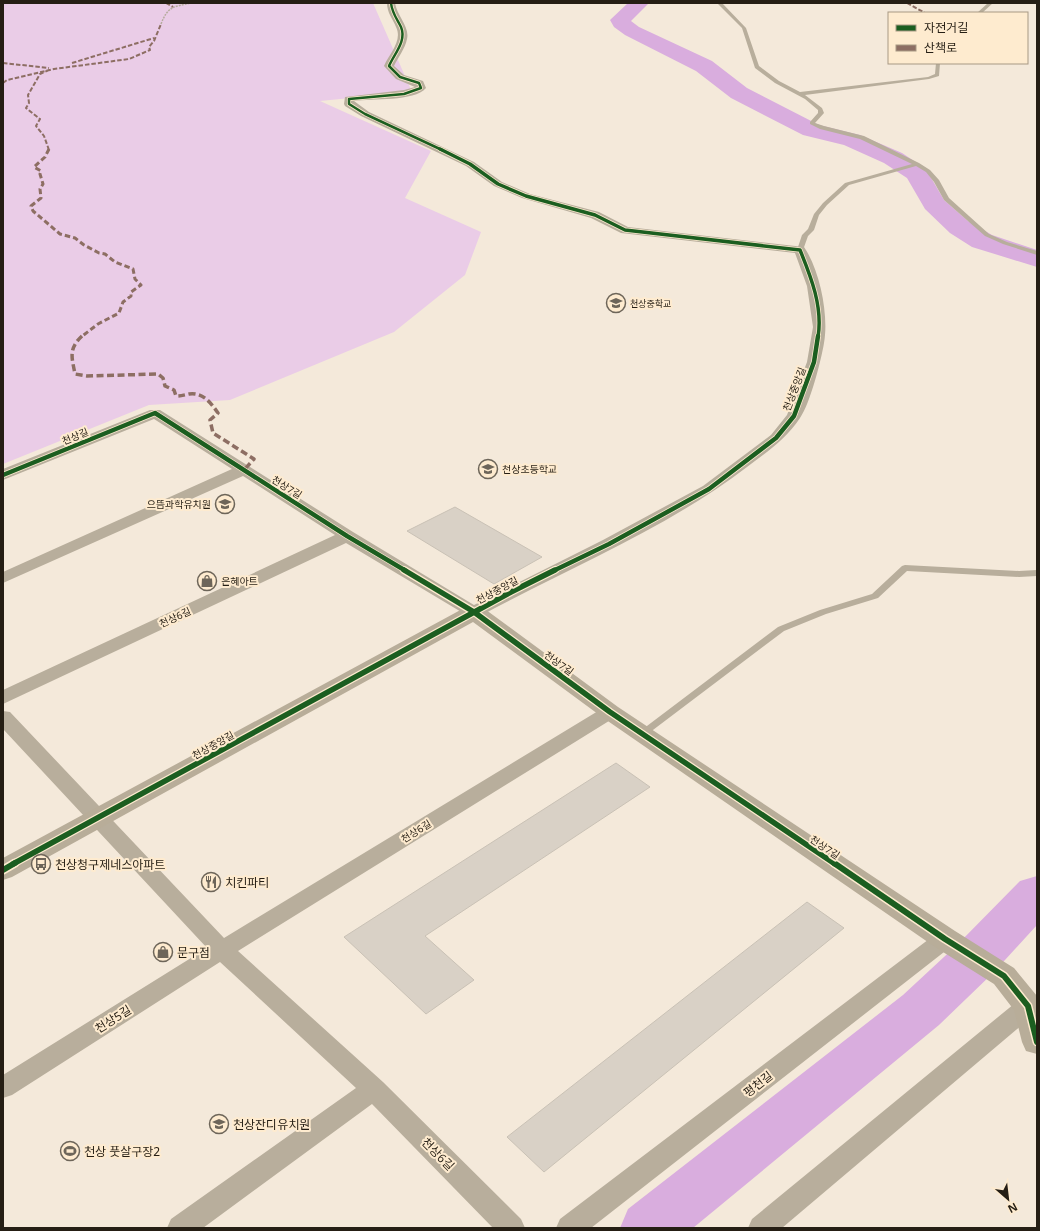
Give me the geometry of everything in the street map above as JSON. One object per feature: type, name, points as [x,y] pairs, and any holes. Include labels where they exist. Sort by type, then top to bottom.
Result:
[{"type":"street","points":[[391,3],[393,16],[400,25],[403,35],[389,66],[400,77],[419,83],[421,88],[412,93],[363,95],[349,99],[349,104],[365,114],[463,161],[498,184],[526,196],[570,207],[595,216],[625,230],[800,250]]},
{"type":"street","name":"천상중앙길","points":[[3,870],[511,592],[610,544],[709,489],[776,438],[794,416],[814,362],[820,327],[814,286],[800,250]]},
{"type":"street","name":"천상7길","points":[[155,413],[347,536],[474,612],[642,734],[952,943],[1004,976],[1028,1006]]},
{"type":"street","name":"천상길","points":[[3,475],[155,413]]},
{"type":"street","points":[[3,578],[244,470]]},
{"type":"street","name":"천상6길","points":[[3,698],[347,536]]},
{"type":"street","name":"천상6길","points":[[222,950],[610,712]]},
{"type":"street","name":"천상6길","points":[[3,717],[97,819],[222,950],[374,1089],[511,1228]]},
{"type":"street","name":"평천길","points":[[570,1228],[952,943]]},
{"type":"street","name":"천상5길","points":[[3,1088],[222,950]]},
{"type":"street","points":[[762,1228],[1028,1006],[1037,1042]]},
{"type":"street","points":[[181,1228],[374,1089]]},
{"type":"lane","points":[[719,3],[744,28],[757,67],[776,82],[798,94],[820,109],[821,114],[812,123],[822,129],[854,135],[876,143],[914,165],[928,171],[937,181],[946,199],[987,235],[1005,243],[1037,253]]},
{"type":"lane","points":[[980,12],[991,3]]},
{"type":"lane","points":[[798,94],[929,78],[937,75],[938,64]]},
{"type":"lane","points":[[800,250],[805,235],[811,230],[816,215],[839,190],[847,184],[914,165]]},
{"type":"lane","points":[[642,734],[781,629],[823,612],[876,596],[892,578],[905,568],[1019,574],[1037,573]]},
{"type":"path","points":[[161,24],[166,12],[172,10],[174,6],[191,3]]},
{"type":"shaded area","points":[[3,3],[373,3],[412,92],[320,101],[431,151],[405,198],[481,232],[465,275],[394,332],[230,400],[149,405],[3,464]]},
{"type":"building","points":[[455,507],[542,557],[494,584],[407,531]]},
{"type":"building","points":[[616,763],[650,787],[425,936],[474,980],[426,1014],[344,937]]},
{"type":"building","points":[[807,902],[844,928],[544,1172],[507,1137]]},
{"type":"waterway","points":[[639,3],[620,20],[621,23],[632,31],[704,66],[739,93],[811,130],[852,140],[893,158],[917,174],[934,204],[959,227],[982,241],[1037,259]]},
{"type":"waterway","points":[[649,1228],[921,1010],[976,958],[1037,894]]},
{"type":"marked path","points":[[166,3],[173,7]]},
{"type":"marked path","points":[[907,3],[923,12]]},
{"type":"marked path","points":[[3,83],[7,80],[54,69],[129,59],[150,50],[149,47],[154,41],[161,24]]},
{"type":"marked path","points":[[72,63],[154,38]]},
{"type":"marked path","points":[[3,63],[49,68]]},
{"type":"marked path","points":[[49,70],[40,74],[37,82],[28,95],[29,103],[26,108],[40,119],[36,126],[44,136],[49,150],[45,157],[34,167],[41,171],[40,174],[43,184],[40,189],[41,198],[31,206],[33,211],[60,234],[75,238],[84,245],[99,253],[105,254],[115,262],[133,269],[135,279],[141,285],[131,292],[131,296],[123,302],[119,313],[84,334],[73,346],[71,354],[75,374],[87,376],[158,374],[163,378],[165,386],[174,390],[176,396],[198,394],[206,398],[218,413],[210,420],[213,433],[254,459],[244,470]]},
{"type":"cycle path","points":[[3,870],[511,592],[609,544],[709,489],[776,438],[794,416],[814,362],[820,327],[814,286],[800,250],[625,230],[595,215],[526,196],[498,184],[470,164],[365,114],[349,104],[349,99],[367,96],[404,94],[421,88],[419,83],[400,77],[389,66],[403,39],[401,27],[393,12],[391,3]]},
{"type":"cycle path","points":[[3,475],[155,413],[347,536],[474,612],[610,712],[945,939],[1004,976],[1028,1006],[1037,1042]]},
{"type":"place","name":"천상중학교","points":[[616,303]]},
{"type":"place","name":"천상초등학교","points":[[488,469]]},
{"type":"place","name":"으뜸과학유치원","points":[[225,504]]},
{"type":"place","name":"은혜아트","points":[[207,581]]},
{"type":"place","name":"천상청구제네스아파트","points":[[41,864]]},
{"type":"place","name":"치킨파티","points":[[211,882]]},
{"type":"place","name":"문구점","points":[[163,952]]},
{"type":"place","name":"천상잔디유치원","points":[[219,1124]]},
{"type":"place","name":"천상 풋살구장2","points":[[70,1151]]}]
